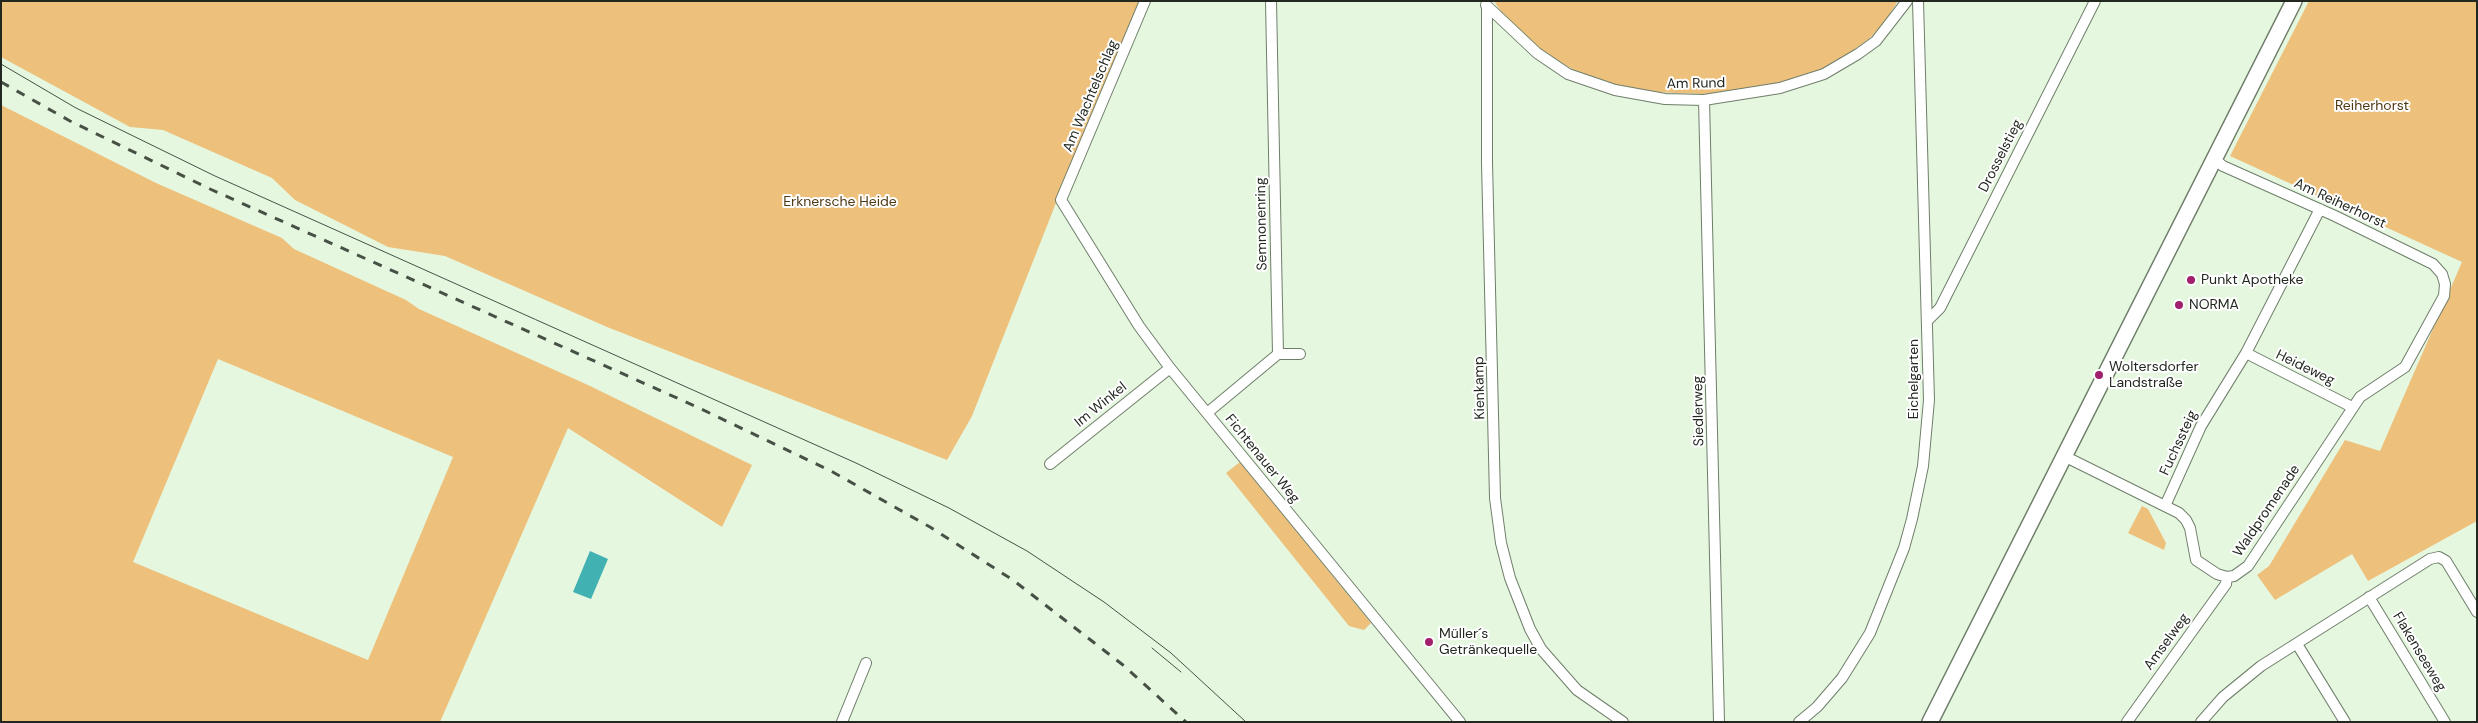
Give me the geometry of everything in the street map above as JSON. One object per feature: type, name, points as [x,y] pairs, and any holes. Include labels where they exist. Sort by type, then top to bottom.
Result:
[{"type":"main road","points":[[1930,722],[2066,457],[2294,1]]},
{"type":"street","name":"Am Wachtelschlag","points":[[1061,200],[1145,1]]},
{"type":"street","name":"Semnonenring","points":[[1271,1],[1278,354]]},
{"type":"street","name":"Am Rund","points":[[1486,4],[1537,53],[1568,74],[1615,90],[1665,98],[1704,100],[1780,88],[1824,74],[1876,41],[1907,1]]},
{"type":"street","name":"Eichelgarten","points":[[1799,722],[1826,697],[1862,647],[1885,600],[1907,538],[1919,493],[1928,423],[1928,320],[1918,1]]},
{"type":"street","name":"Drosselstieg","points":[[1928,320],[1940,308],[2095,1]]},
{"type":"street","name":"Kienkamp","points":[[1486,4],[1487,163],[1496,498],[1501,543],[1513,587],[1541,649],[1577,690],[1594,704],[1623,722]]},
{"type":"street","name":"Siedlerweg","points":[[1704,100],[1718,722]]},
{"type":"street","name":"Am Reiherhorst","points":[[2214,159],[2222,166],[2320,209],[2433,264],[2442,274],[2445,284]]},
{"type":"street","name":"Fichtenauer Weg","points":[[1061,200],[1138,326],[1170,368],[1460,722]]},
{"type":"street","name":"Fuchssteig","points":[[2165,506],[2204,419],[2246,354],[2320,209]]},
{"type":"street","name":"Waldpromenade","points":[[2227,577],[2234,576],[2248,566],[2352,407],[2371,388],[2405,367],[2444,296],[2445,284]]},
{"type":"street","points":[[1207,413],[1278,354],[1300,354]]},
{"type":"street","name":"Heideweg","points":[[2246,354],[2352,407]]},
{"type":"street","name":"Im Winkel","points":[[1050,464],[1170,368]]},
{"type":"street","points":[[2066,457],[2165,506],[2186,520],[2190,528],[2196,560],[2217,574],[2227,577]]},
{"type":"street","points":[[2201,722],[2240,681],[2430,559],[2439,557],[2446,562],[2477,612]]},
{"type":"street","name":"Amselweg","points":[[2127,722],[2226,584],[2227,577]]},
{"type":"street","name":"Flakenseeweg","points":[[2369,597],[2445,722]]},
{"type":"street","points":[[2296,644],[2344,722]]},
{"type":"street","points":[[842,722],[866,663]]},
{"type":"green space","name":"Erknersche Heide","points":[[1,1],[1140,1],[1056,203],[972,416],[947,460],[607,327],[445,256],[388,247],[295,200],[272,178],[163,130],[130,127],[1,57]]},
{"type":"green space","points":[[1494,1],[1898,1],[1886,20],[1870,38],[1833,65],[1794,80],[1721,93],[1702,94],[1652,92],[1623,87],[1581,74],[1544,53],[1504,16]]},
{"type":"green space","name":"Reiherhorst","points":[[2309,1],[2477,1],[2477,521],[2368,581],[2352,554],[2275,600],[2257,575],[2269,566],[2345,440],[2380,451],[2462,262],[2230,156]]},
{"type":"green space","points":[[1,105],[156,183],[282,238],[294,249],[406,300],[419,309],[588,385],[752,465],[722,527],[568,428],[440,722],[1,722]],"holes":[[[218,359],[453,457],[368,660],[133,562]]]},
{"type":"green space","points":[[1240,462],[1371,623],[1364,630],[1349,626],[1226,473]]},
{"type":"green space","points":[[2142,506],[2148,509],[2166,543],[2164,550],[2128,533]]},
{"type":"water","points":[[590,551],[608,559],[591,599],[573,592]]},
{"type":"tram line","points":[[1,64],[76,108],[215,176],[856,463],[949,508],[1027,551],[1104,602],[1171,653],[1246,722]]},
{"type":"tram line","points":[[1152,648],[1181,672]]},
{"type":"railway","points":[[1,82],[70,121],[210,189],[697,407],[831,471],[930,527],[1013,580],[1123,665],[1186,722]]},
{"type":"place","name":"Punkt Apotheke","points":[[2191,280]]},
{"type":"place","name":"NORMA","points":[[2179,305]]},
{"type":"place","name":"Woltersdorfer Landstraße","points":[[2099,375]]},
{"type":"place","name":"Müller´s Getränkequelle","points":[[1429,642]]}]
